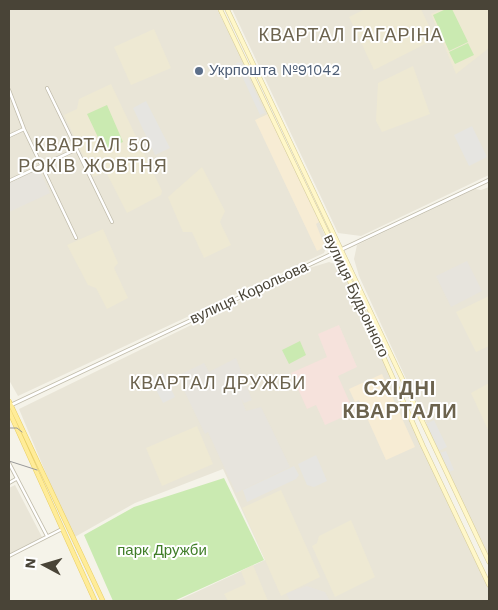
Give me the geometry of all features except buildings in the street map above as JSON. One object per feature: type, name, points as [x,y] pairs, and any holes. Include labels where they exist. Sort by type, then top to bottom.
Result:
[{"type":"main road","name":"вулиця Будьонного","points":[[220,9],[336,252],[423,446],[489,585]]},
{"type":"main road","name":"вулиця Будьонного","points":[[227,9],[489,562]]},
{"type":"main road","points":[[9,404],[103,601]]},
{"type":"main road","points":[[9,411],[95,601]]},
{"type":"street","points":[[47,88],[112,222]]},
{"type":"street","points":[[9,91],[24,129],[76,238]]},
{"type":"street","points":[[9,136],[24,129]]},
{"type":"street","points":[[9,180],[77,149]]},
{"type":"street","name":"вулиця Корольова","points":[[9,404],[489,180]]},
{"type":"street","points":[[9,463],[47,536]]},
{"type":"street","points":[[9,483],[17,479]]},
{"type":"street","points":[[9,556],[62,529]]},
{"type":"shaded area","points":[[9,9],[217,9],[269,113],[325,235],[326,248],[324,253],[18,396],[9,380]]},
{"type":"shaded area","points":[[232,9],[489,9],[489,175],[361,236],[338,233]]},
{"type":"shaded area","points":[[365,9],[421,9],[435,39],[374,70],[349,17]]},
{"type":"shaded area","points":[[442,9],[489,9],[489,48],[456,74],[431,14]]},
{"type":"shaded area","points":[[154,29],[171,68],[131,85],[114,47]]},
{"type":"shaded area","points":[[241,62],[265,113],[260,115],[236,63]]},
{"type":"shaded area","points":[[413,66],[430,114],[382,132],[376,121],[378,83]]},
{"type":"shaded area","points":[[111,84],[162,191],[161,195],[127,213],[106,172],[93,177],[64,115],[77,109],[79,99]]},
{"type":"shaded area","points":[[146,101],[170,148],[155,155],[133,108]]},
{"type":"shaded area","points":[[268,114],[319,222],[316,224],[324,244],[317,251],[255,120]]},
{"type":"shaded area","points":[[472,126],[487,157],[469,166],[454,135]]},
{"type":"shaded area","points":[[202,167],[225,211],[220,222],[231,245],[204,258],[192,232],[183,232],[168,197]]},
{"type":"shaded area","points":[[39,169],[50,193],[9,212],[9,183]]},
{"type":"shaded area","points":[[489,187],[489,560],[359,276],[354,259],[357,245],[475,189],[481,190]]},
{"type":"shaded area","points":[[103,229],[118,263],[114,268],[128,298],[107,309],[96,288],[88,285],[67,245]]},
{"type":"shaded area","points":[[467,261],[482,291],[451,307],[436,276]]},
{"type":"shaded area","points":[[329,262],[341,266],[489,587],[489,601],[177,601],[265,560],[223,469],[135,503],[73,538],[19,409],[306,269]]},
{"type":"shaded area","points":[[489,296],[489,346],[476,352],[456,312]]},
{"type":"shaded area","points":[[339,325],[357,367],[338,376],[354,412],[325,425],[316,405],[307,409],[291,373],[327,357],[318,334]]},
{"type":"shaded area","points":[[236,358],[252,400],[244,403],[241,398],[246,411],[261,407],[290,467],[236,493],[208,432],[205,434],[177,376],[204,363],[209,372]]},
{"type":"shaded area","points":[[163,373],[175,397],[163,403],[151,380]]},
{"type":"shaded area","points":[[382,374],[415,447],[386,460],[359,400],[355,402],[349,389]]},
{"type":"shaded area","points":[[489,383],[489,432],[471,393]]},
{"type":"shaded area","points":[[434,420],[447,447],[439,451],[426,424]]},
{"type":"shaded area","points":[[197,426],[213,464],[162,486],[146,448]]},
{"type":"shaded area","points":[[446,451],[454,470],[449,472],[440,453]]},
{"type":"shaded area","points":[[316,455],[327,481],[314,487],[307,485],[298,464]]},
{"type":"shaded area","points":[[294,466],[299,475],[296,479],[247,502],[243,490]]},
{"type":"shaded area","points":[[15,485],[42,537],[9,554],[9,488]]},
{"type":"shaded area","points":[[281,490],[320,577],[281,596],[242,508]]},
{"type":"shaded area","points":[[351,520],[375,577],[335,597],[312,546],[317,543],[319,536]]},
{"type":"shaded area","points":[[253,565],[268,601],[228,601],[224,594],[246,584],[241,571]]},
{"type":"shaded area","points":[[307,586],[325,592],[330,601],[290,601],[286,593]]},
{"type":"green space","points":[[446,9],[452,9],[468,42],[449,51],[433,15]]},
{"type":"green space","points":[[468,43],[474,55],[455,64],[449,52]]},
{"type":"green space","points":[[107,105],[123,142],[104,150],[87,114]]},
{"type":"green space","points":[[300,341],[306,355],[289,364],[282,350]]},
{"type":"green space","name":"парк Дружби","points":[[224,478],[264,560],[174,601],[113,601],[84,535],[134,507]]},
{"type":"tram line","points":[[9,428],[17,428],[22,432]]},
{"type":"tram line","points":[[9,461],[37,470]]},
{"type":"place","name":"Укрпошта №91042","points":[[199,71]]},
{"type":"district","name":"КВАРТАЛ ГАГАРІНА","points":[[351,36]]},
{"type":"district","name":"КВАРТАЛ 50 РОКІВ ЖОВТНЯ","points":[[93,156]]},
{"type":"district","name":"КВАРТАЛ ДРУЖБИ","points":[[218,384]]},
{"type":"district","name":"СХІДНІ КВАРТАЛИ","points":[[400,400]]}]
